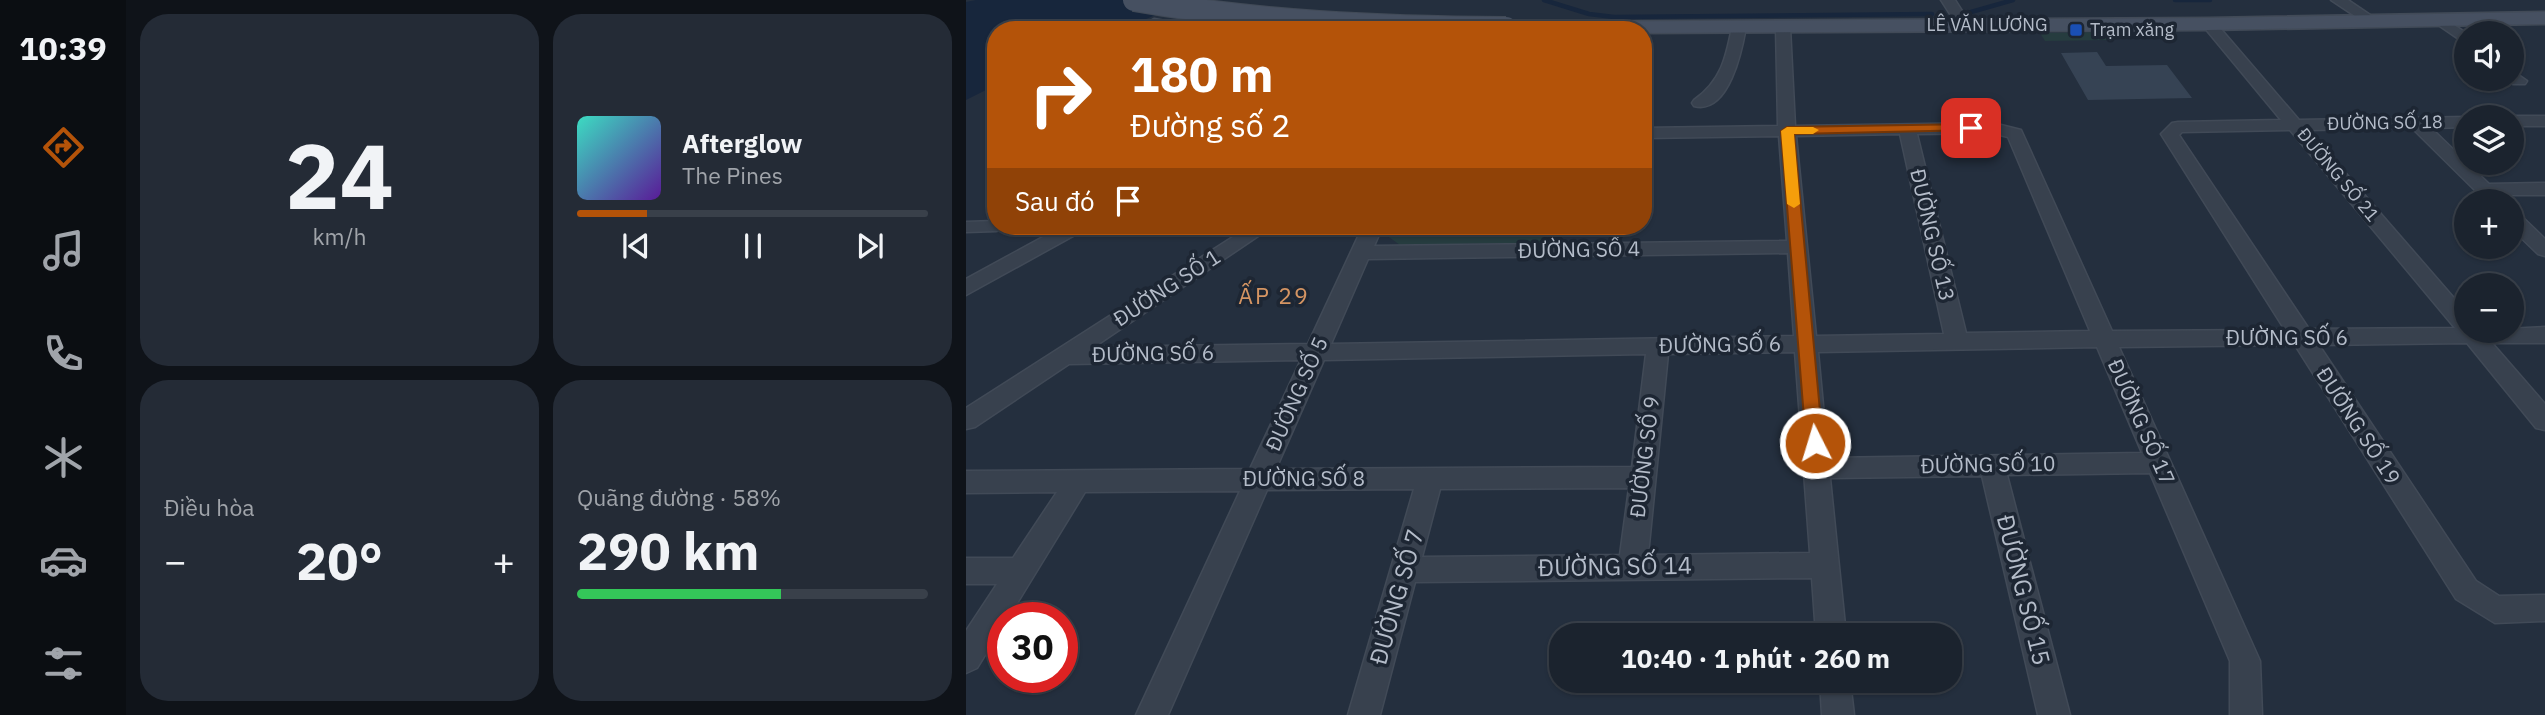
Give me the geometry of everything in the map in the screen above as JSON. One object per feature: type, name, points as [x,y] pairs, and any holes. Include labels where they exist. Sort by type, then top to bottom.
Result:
[{"type":"main road","name":"LÊ VĂN LƯƠNG","points":[[1134,0],[1292,21]]},
{"type":"main road","name":"LÊ VĂN LƯƠNG","points":[[1652,29],[2545,18]]},
{"type":"street","points":[[2338,0],[2372,21]]},
{"type":"street","points":[[1945,2],[1956,25]]},
{"type":"street","name":"LÊ VĂN LƯƠNG","points":[[1248,21],[1252,16],[1268,12],[1471,21]]},
{"type":"street","points":[[2439,19],[2454,31]]},
{"type":"street","name":"ĐƯỜNG SỐ 21","points":[[2210,24],[2454,312]]},
{"type":"street","points":[[1700,103],[1716,93],[1727,76],[1739,27]]},
{"type":"street","points":[[1783,27],[1787,131],[1830,623]]},
{"type":"street","points":[[2524,121],[2545,121]]},
{"type":"street","points":[[2415,122],[2483,189]]},
{"type":"street","name":"ĐƯỜNG SỐ 18","points":[[2178,127],[2454,122]]},
{"type":"street","name":"ĐƯỜNG SỐ 19","points":[[2178,127],[2170,134],[2466,590],[2495,610],[2545,608]]},
{"type":"street","name":"ĐƯỜNG SỐ 17","points":[[1907,129],[1993,128],[2015,134],[2245,661],[2246,715]]},
{"type":"street","points":[[1652,132],[1907,129]]},
{"type":"street","name":"ĐƯỜNG SỐ 13","points":[[1907,129],[1957,341]]},
{"type":"street","points":[[2524,192],[2545,189]]},
{"type":"street","points":[[2524,230],[2545,250]]},
{"type":"street","points":[[966,288],[1061,235]]},
{"type":"street","name":"ĐƯỜNG SỐ 1","points":[[966,420],[1249,235]]},
{"type":"street","name":"ĐƯỜNG SỐ 5","points":[[1152,715],[1369,235]]},
{"type":"street","name":"ĐƯỜNG SỐ 4","points":[[1360,253],[1798,247]]},
{"type":"street","name":"ĐƯỜNG SỐ 6","points":[[1063,356],[2301,338],[2454,332]]},
{"type":"street","name":"ĐƯỜNG SỐ 6","points":[[2524,334],[2545,335]]},
{"type":"street","name":"ĐƯỜNG SỐ 21","points":[[2480,343],[2545,421]]},
{"type":"street","name":"ĐƯỜNG SỐ 9","points":[[1633,567],[1658,346]]},
{"type":"street","name":"ĐƯỜNG SỐ 10","points":[[1817,468],[2158,463]]},
{"type":"street","name":"ĐƯỜNG SỐ 15","points":[[1992,466],[2054,715]]},
{"type":"street","name":"ĐƯỜNG SỐ 8","points":[[966,482],[1642,477]]},
{"type":"street","name":"ĐƯỜNG SỐ 7","points":[[1363,715],[1430,478]]},
{"type":"street","points":[[966,658],[1078,481]]},
{"type":"street","name":"ĐƯỜNG SỐ 14","points":[[1405,570],[1825,565]]},
{"type":"street","points":[[966,571],[1021,572]]},
{"type":"street","points":[[1836,693],[1838,715]]},
{"type":"lane","points":[[966,227],[987,226]]},
{"type":"green space","points":[[2103,32],[2109,40],[2045,41],[2040,33]]},
{"type":"green space","points":[[1386,235],[1564,235],[1562,242],[1400,245]]},
{"type":"water","points":[[1191,0],[1141,21],[987,21],[987,90],[966,100],[966,2]]},
{"type":"building","points":[[2097,52],[2106,66],[2167,65],[2192,98],[2088,100],[2061,53]]},
{"type":"waterway","points":[[1544,0],[1589,14],[1614,17],[1932,14]]},
{"type":"waterway","points":[[1971,12],[2013,0]]},
{"type":"waterway","points":[[2175,0],[2210,0]]},
{"type":"slow traffic","points":[[1794,204],[1787,131],[1813,130]]},
{"type":"place","name":"Trạm xăng","points":[[2076,30]]},
{"type":"district","name":"ẤP 29","points":[[1274,296]]},
{"type":"route","points":[[1815,443],[1787,131],[1971,128]]}]
